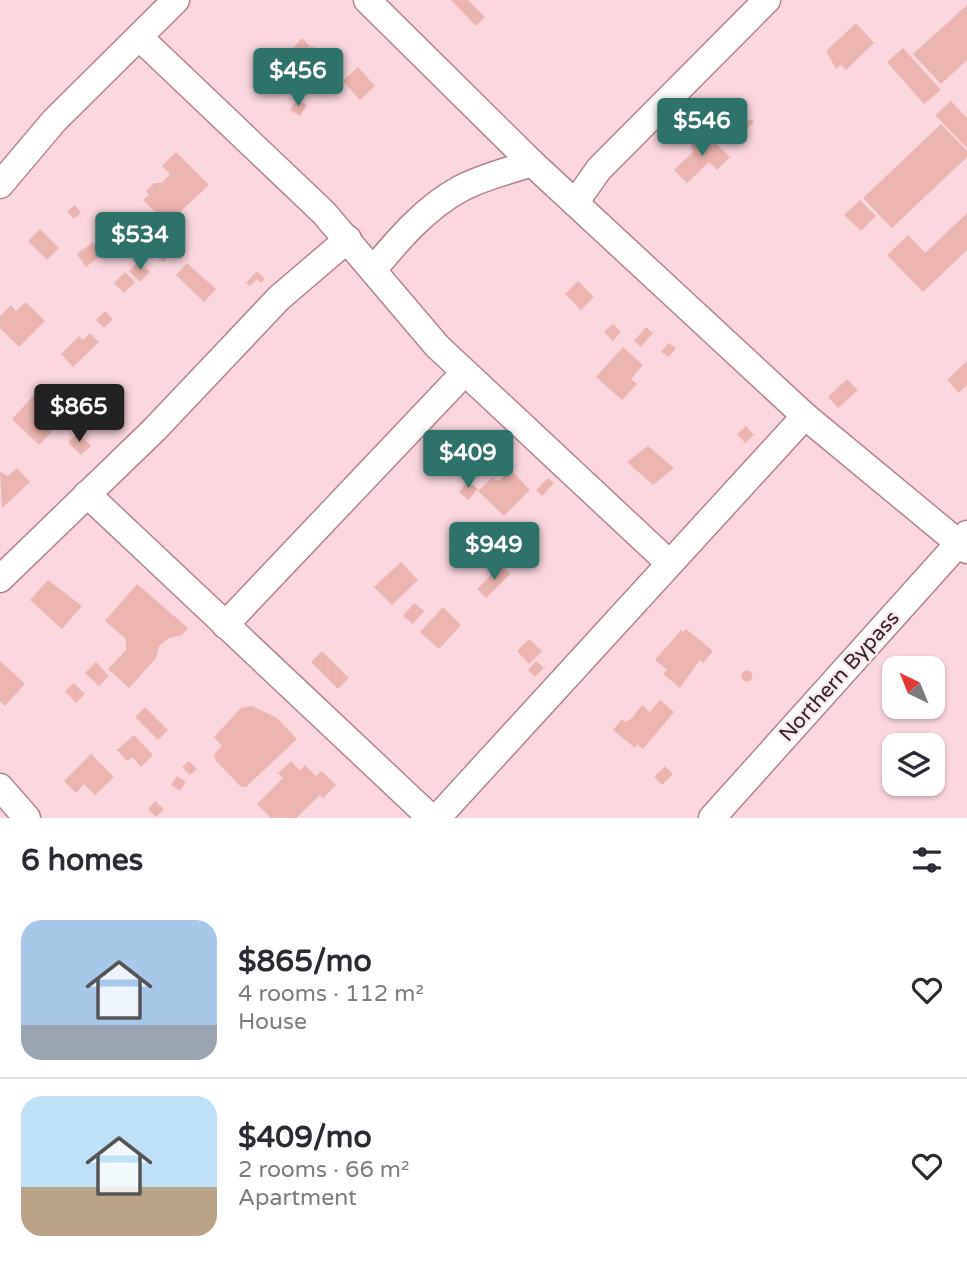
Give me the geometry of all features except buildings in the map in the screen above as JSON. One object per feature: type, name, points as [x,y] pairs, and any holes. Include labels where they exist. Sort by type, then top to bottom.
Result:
[{"type":"street","points":[[0,185],[54,121],[176,0]]},
{"type":"street","points":[[367,0],[532,163],[805,416],[964,543]]},
{"type":"street","points":[[575,203],[599,169],[767,0]]},
{"type":"street","points":[[139,37],[348,239],[437,346],[464,373],[668,562]]},
{"type":"street","points":[[373,270],[411,226],[439,202],[474,183],[532,163]]},
{"type":"street","points":[[0,579],[155,429],[279,298],[348,239]]},
{"type":"street","points":[[225,625],[464,373]]},
{"type":"street","points":[[437,818],[668,562],[805,416]]},
{"type":"street","points":[[87,494],[431,818]]},
{"type":"street","name":"Northern Bypass","points":[[712,818],[964,543]]},
{"type":"street","points":[[0,787],[27,818]]}]
